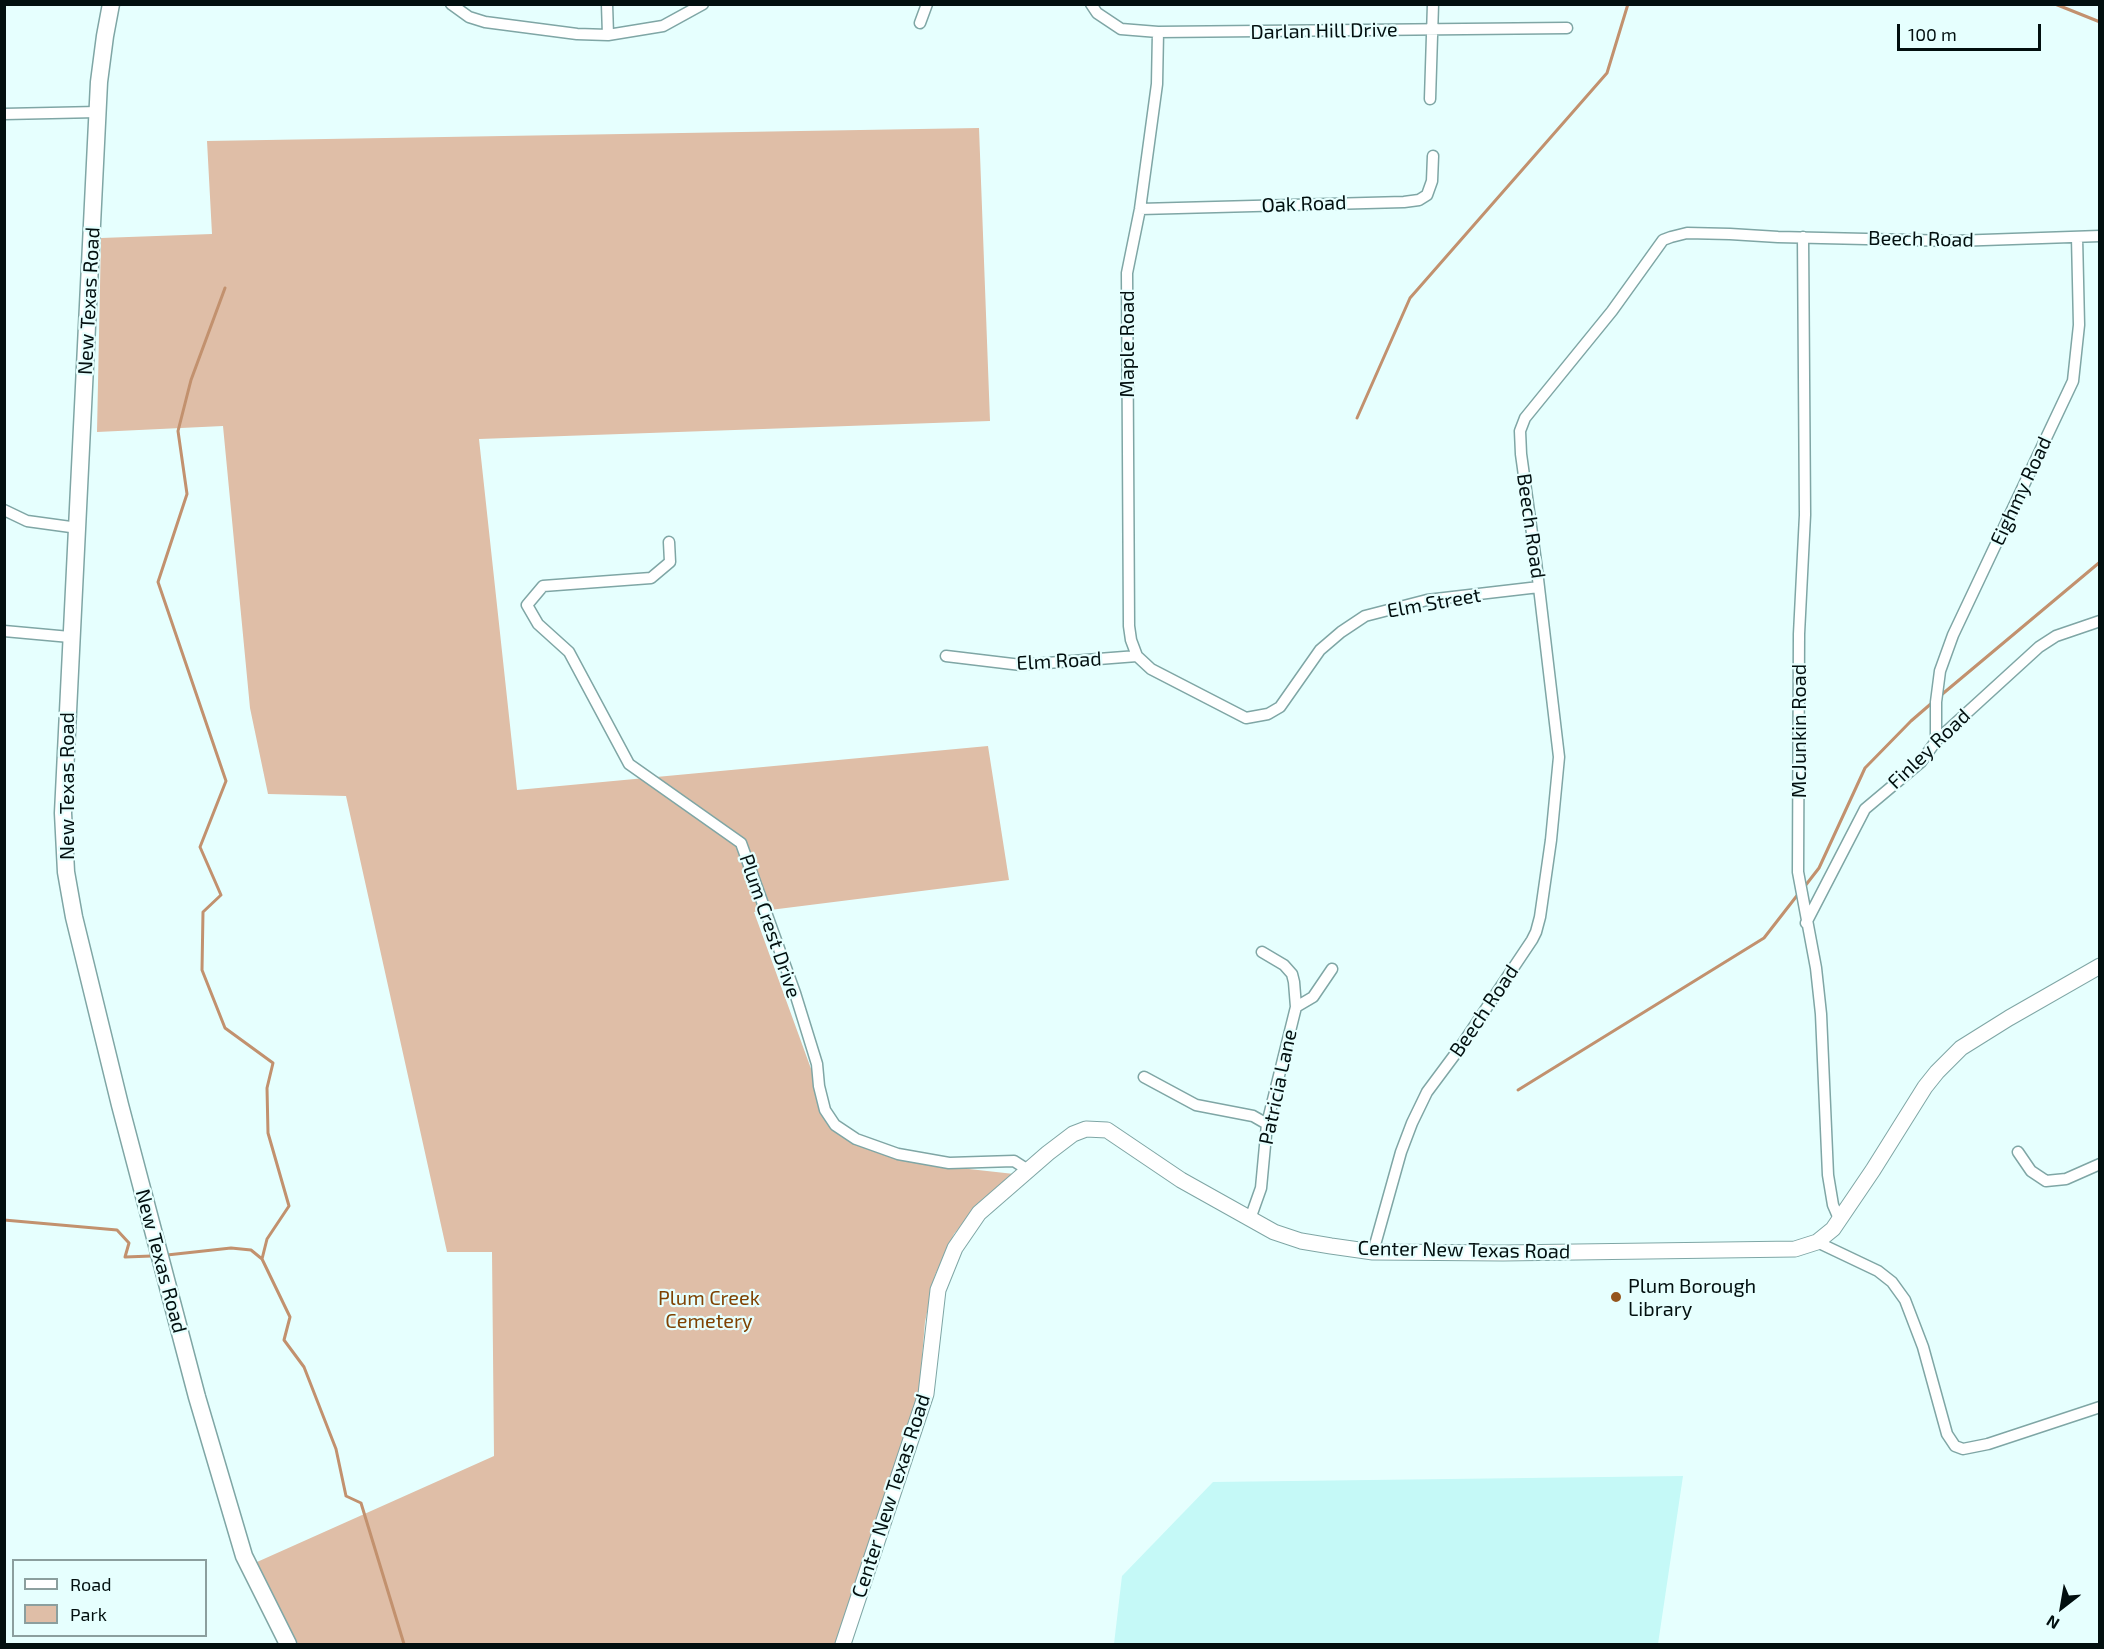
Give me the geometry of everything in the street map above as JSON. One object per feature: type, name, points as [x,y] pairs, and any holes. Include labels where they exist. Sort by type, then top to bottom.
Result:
[{"type":"main road","name":"New Texas Road","points":[[111,4],[100,70],[78,528],[70,637],[63,813],[66,872],[74,917],[160,1262],[231,1513],[244,1556],[288,1644]]},
{"type":"street","points":[[451,4],[469,17],[485,22],[577,34],[608,35],[663,26],[703,4]]},
{"type":"street","points":[[607,4],[608,35]]},
{"type":"street","points":[[920,23],[927,4]]},
{"type":"street","name":"Darlan Hill Drive","points":[[1091,4],[1097,13],[1121,29],[1158,32],[1567,28]]},
{"type":"street","points":[[1430,99],[1433,4]]},
{"type":"street","name":"Maple Road","points":[[1137,656],[1129,626],[1127,273],[1140,209],[1157,84],[1158,32]]},
{"type":"street","points":[[4,114],[98,112]]},
{"type":"street","name":"Oak Road","points":[[1140,209],[1419,200],[1427,195],[1432,182],[1433,156]]},
{"type":"street","name":"Beech Road","points":[[1373,1252],[1401,1152],[1422,1102],[1505,982],[1536,932],[1551,840],[1559,757],[1521,454],[1520,431],[1525,418],[1612,311],[1663,240],[1687,233],[1954,240],[2100,236]]},
{"type":"street","name":"McJunkin Road","points":[[1803,237],[1805,515],[1799,634],[1798,872],[1816,968],[1821,1014],[1828,1175],[1833,1205],[1840,1221]]},
{"type":"street","name":"Eighmy Road","points":[[1936,741],[1936,702],[1940,671],[1953,635],[2073,381],[2079,325],[2077,237]]},
{"type":"street","points":[[4,510],[27,521],[78,528]]},
{"type":"street","name":"Plum Crest Drive","points":[[669,542],[670,562],[651,578],[543,586],[527,605],[538,624],[569,652],[629,764],[741,843],[795,993],[817,1064],[825,1110],[835,1125],[856,1139],[898,1154],[949,1163],[1014,1161],[1028,1170]]},
{"type":"street","name":"Elm Street","points":[[1137,656],[1151,669],[1246,718],[1268,714],[1280,707],[1320,650],[1365,616],[1427,600],[1539,587]]},
{"type":"street","name":"Finley Road","points":[[1806,923],[1865,809],[1921,762],[1936,741],[2039,647],[2056,636],[2100,621]]},
{"type":"street","points":[[4,631],[70,637]]},
{"type":"street","name":"Elm Road","points":[[946,656],[1021,665],[1137,656]]},
{"type":"street","points":[[1262,952],[1284,965],[1292,974],[1296,1007]]},
{"type":"street","name":"Center New Texas Road","points":[[843,1644],[926,1394],[938,1290],[955,1248],[979,1213],[1073,1134],[1086,1129],[1107,1130],[1182,1180],[1250,1219],[1274,1232],[1301,1241],[1373,1252],[1503,1253],[1795,1249],[1817,1242],[1840,1221],[1925,1087],[1961,1048],[2100,966]]},
{"type":"street","name":"Patricia Lane","points":[[1250,1219],[1261,1188],[1267,1124],[1296,1007],[1313,997],[1332,969]]},
{"type":"street","points":[[1144,1077],[1196,1105],[1254,1116],[1267,1124]]},
{"type":"street","points":[[2018,1152],[2031,1171],[2046,1181],[2066,1179],[2100,1164]]},
{"type":"street","points":[[1817,1242],[1878,1271],[1892,1282],[1905,1300],[1923,1347],[1947,1434],[1955,1446],[1964,1449],[1988,1444],[2100,1407]]},
{"type":"shaded area","points":[[1683,1476],[1658,1644],[1114,1644],[1122,1576],[1213,1482]]},
{"type":"green space","name":"Plum Creek Cemetery","points":[[979,128],[990,421],[479,439],[517,790],[988,746],[1009,880],[754,912],[814,1077],[827,1122],[841,1136],[854,1144],[900,1158],[933,1165],[1014,1174],[979,1203],[954,1234],[935,1275],[925,1322],[919,1393],[838,1644],[298,1644],[257,1562],[494,1456],[492,1252],[447,1252],[346,796],[268,794],[250,708],[223,426],[97,432],[101,238],[212,234],[207,141]]},
{"type":"waterway","points":[[1357,418],[1410,298],[1607,73],[1628,4]]},
{"type":"waterway","points":[[2055,4],[2100,22]]},
{"type":"waterway","points":[[225,288],[191,380],[178,431],[187,494],[158,582],[226,781],[200,847],[221,895],[203,912],[202,970],[225,1028],[273,1063],[267,1088],[268,1133],[289,1206],[267,1239],[262,1259]]},
{"type":"waterway","points":[[1940,696],[2100,562]]},
{"type":"waterway","points":[[1805,886],[1819,868],[1865,768],[1933,702]]},
{"type":"waterway","points":[[1518,1090],[1764,938],[1799,893]]},
{"type":"waterway","points":[[4,1220],[117,1230],[129,1243],[125,1257],[152,1256]]},
{"type":"waterway","points":[[167,1255],[231,1248],[251,1250],[262,1259],[290,1317],[284,1340],[304,1367],[336,1449],[346,1496],[361,1503],[404,1644]]},
{"type":"place","name":"Plum Borough Library","points":[[1616,1297]]}]
